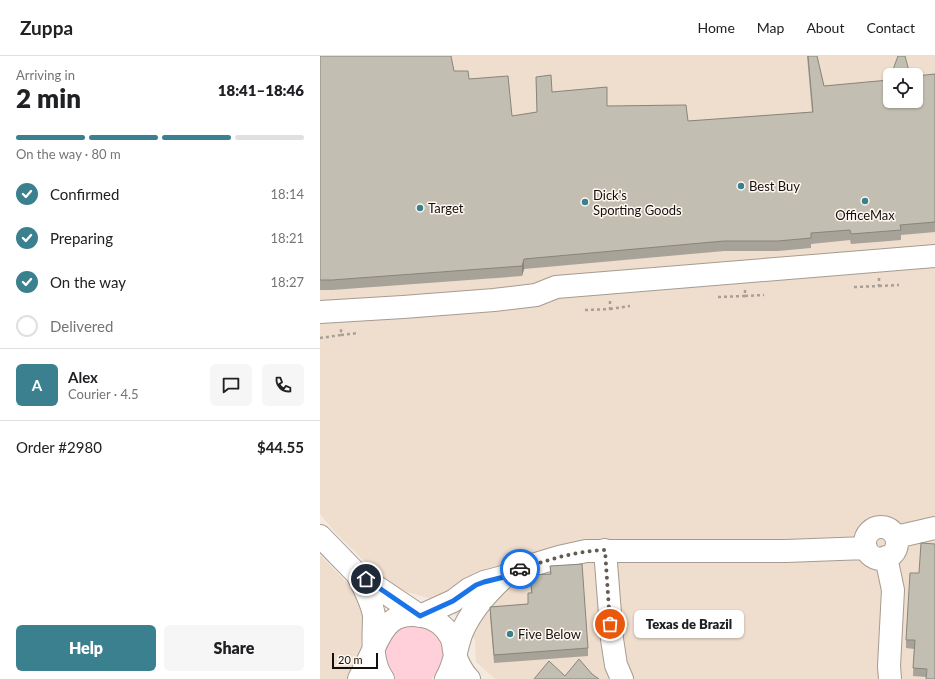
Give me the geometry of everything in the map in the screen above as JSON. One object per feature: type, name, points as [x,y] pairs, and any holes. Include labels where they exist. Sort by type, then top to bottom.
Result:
[{"type":"street","points":[[320,312],[448,304],[536,295],[556,287],[935,256]]},
{"type":"street","points":[[878,527],[889,529],[896,536],[897,542],[894,551],[891,555],[886,557],[882,558],[872,556],[866,548],[869,532],[878,527]]},
{"type":"street","points":[[896,536],[935,528]]},
{"type":"street","points":[[320,536],[356,573],[420,616]]},
{"type":"street","points":[[446,679],[452,668],[463,631],[475,609],[485,596],[504,577],[516,570],[559,557],[586,551],[786,551],[866,548]]},
{"type":"street","points":[[605,550],[612,639],[616,664],[622,679]]},
{"type":"street","points":[[886,557],[893,590],[889,666],[890,679]]},
{"type":"street","points":[[356,573],[373,608],[375,664],[378,672],[384,679]]},
{"type":"street","points":[[420,616],[453,601],[476,585],[504,577]]},
{"type":"street","points":[[359,679],[378,638],[384,629],[392,621],[401,617],[420,616],[430,617],[445,628],[451,638],[455,655],[469,679]]},
{"type":"path","points":[[879,275],[879,286]]},
{"type":"path","points":[[744,285],[745,296]]},
{"type":"path","points":[[854,287],[900,285]]},
{"type":"path","points":[[609,295],[610,309]]},
{"type":"path","points":[[718,297],[764,295]]},
{"type":"path","points":[[585,310],[610,309],[630,306]]},
{"type":"path","points":[[340,324],[341,335]]},
{"type":"path","points":[[320,338],[359,333]]},
{"type":"shaded area","points":[[320,56],[935,56],[935,679],[495,679],[476,662],[475,640],[451,609],[436,600],[407,592],[390,583],[360,557],[335,532],[320,514]]},
{"type":"shaded area","points":[[320,555],[352,588],[361,602],[365,622],[360,653],[350,679],[320,679]]},
{"type":"shaded area","points":[[409,624],[423,626],[432,630],[436,633],[441,642],[443,648],[442,663],[439,670],[431,679],[396,679],[388,671],[384,663],[385,643],[391,634]]},
{"type":"building","points":[[320,56],[451,56],[454,71],[468,71],[469,79],[508,76],[512,116],[537,112],[536,77],[551,75],[552,92],[607,87],[607,106],[686,105],[688,121],[813,112],[808,56],[817,56],[824,86],[883,81],[883,108],[923,108],[923,75],[935,74],[935,222],[900,225],[901,230],[851,234],[850,230],[811,233],[811,238],[778,241],[724,241],[524,259],[522,266],[320,280]]},
{"type":"building","points":[[898,56],[905,56],[908,68],[894,68]]},
{"type":"building","points":[[921,543],[935,544],[935,679],[926,679],[927,669],[913,668],[915,640],[906,640],[910,573],[919,573]]},
{"type":"building","points":[[582,564],[588,648],[494,655],[490,607],[528,604],[528,593],[532,593],[530,575],[551,574],[550,566]]},
{"type":"building","points":[[579,659],[592,674],[599,679],[534,679],[549,661],[565,676]]},
{"type":"way so far","points":[[520,569],[559,557],[586,551],[605,550],[610,624]]},
{"type":"place","name":"Best Buy","points":[[741,186]]},
{"type":"place","name":"OfficeMax","points":[[865,201]]},
{"type":"place","name":"Dick's Sporting Goods","points":[[585,202]]},
{"type":"place","name":"Target","points":[[420,208]]},
{"type":"place","name":"Texas de Brazil","points":[[610,624]]},
{"type":"place","name":"Five Below","points":[[510,634]]},
{"type":"route","points":[[366,579],[420,616],[453,601],[476,585],[504,577],[520,569]]}]
